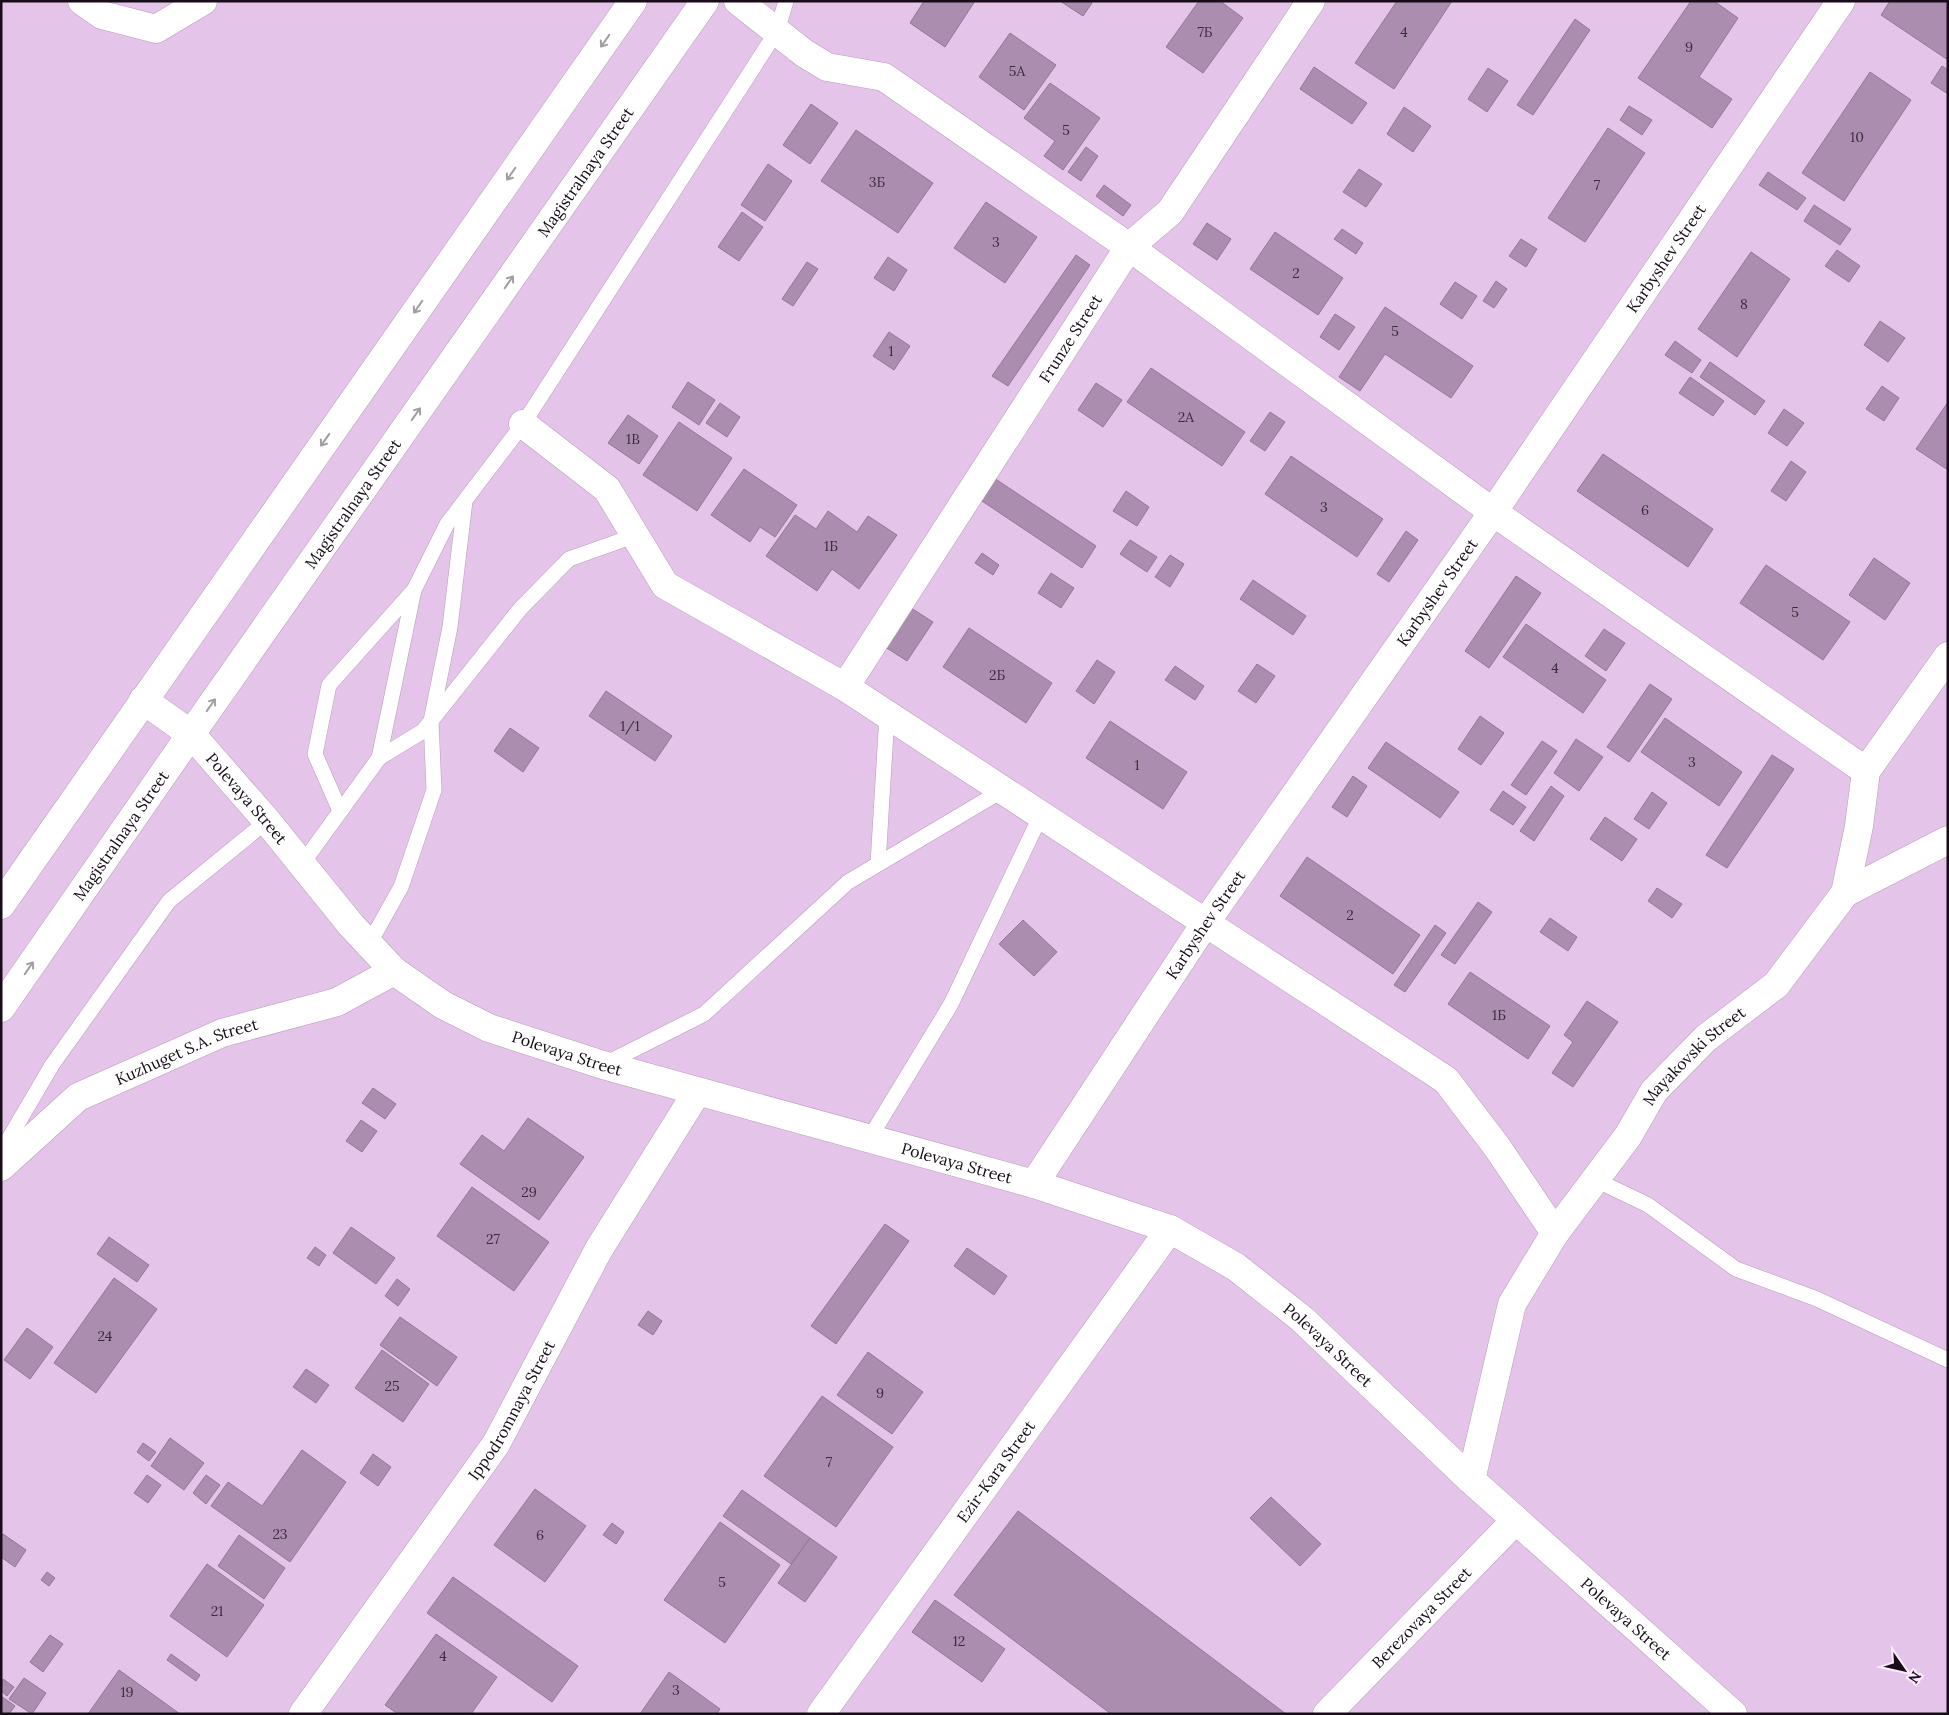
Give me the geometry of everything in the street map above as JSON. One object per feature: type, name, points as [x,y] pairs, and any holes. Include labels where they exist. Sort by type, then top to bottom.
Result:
[{"type":"street","points":[[82,1],[102,15],[156,29],[203,1]]},
{"type":"street","points":[[1,905],[632,1]]},
{"type":"street","name":"Magistralnaya Street","points":[[1,1008],[705,1]]},
{"type":"street","points":[[738,1],[804,54],[827,67],[884,77],[1129,246],[1493,512],[1866,771]]},
{"type":"street","name":"Frunze Street","points":[[845,687],[1129,246],[1170,212],[1311,1]]},
{"type":"street","name":"Karbyshev Street","points":[[1034,1184],[1206,922],[1493,512],[1841,1]]},
{"type":"street","points":[[523,424],[607,488],[665,585],[845,687],[1446,1080],[1497,1147],[1555,1233]]},
{"type":"street","name":"Mayakovski Street","points":[[1471,1480],[1512,1304],[1555,1233],[1628,1136],[1654,1091],[1706,1038],[1776,985],[1845,893],[1859,826],[1866,771],[1948,656]]},
{"type":"street","name":"Polevaya Street","points":[[143,700],[191,734],[394,971],[443,1005],[489,1028],[602,1065],[1034,1184],[1170,1229],[1236,1267],[1302,1319],[1471,1480],[1733,1714]]},
{"type":"street","points":[[1845,893],[1948,840]]},
{"type":"street","name":"Kuzhuget S.A. Street","points":[[1,1167],[78,1097],[222,1033],[337,1002],[394,971]]},
{"type":"street","name":"Ippodromnaya Street","points":[[303,1714],[496,1444],[599,1249],[697,1092]]},
{"type":"street","name":"Ezir-Kara Street","points":[[821,1714],[1170,1229]]},
{"type":"street","name":"Berezovaya Street","points":[[1327,1714],[1516,1520]]},
{"type":"lane","points":[[379,758],[414,590],[447,524],[523,424],[777,31],[786,1]]},
{"type":"lane","points":[[369,944],[401,886],[434,790],[431,721],[450,628],[465,500]]},
{"type":"lane","points":[[302,864],[379,758],[423,731],[520,609],[568,559],[634,536]]},
{"type":"lane","points":[[340,811],[315,754],[329,685],[414,590]]},
{"type":"lane","points":[[878,864],[887,714]]},
{"type":"lane","points":[[602,1065],[704,1014],[848,882],[1003,790]]},
{"type":"lane","points":[[869,1139],[951,1004],[1041,815]]},
{"type":"lane","points":[[1,1152],[52,1065],[169,901],[267,821]]},
{"type":"lane","points":[[1596,1180],[1648,1205],[1736,1270],[1817,1299],[1948,1360]]},
{"type":"building","points":[[924,1],[975,1],[945,47],[910,23]]},
{"type":"building","points":[[1060,1],[1090,1],[1092,3],[1083,16]]},
{"type":"building","points":[[1199,1],[1220,1],[1243,18],[1203,73],[1166,47]]},
{"type":"building","points":[[1397,1],[1452,1],[1394,89],[1355,63]]},
{"type":"building","points":[[1691,1],[1714,1],[1738,18],[1699,77],[1732,99],[1712,128],[1638,78]]},
{"type":"building","points":[[1890,1],[1948,1],[1948,60],[1881,15]]},
{"type":"building","points":[[1575,19],[1590,30],[1533,115],[1517,105]]},
{"type":"building","points":[[1010,33],[1056,65],[1024,110],[979,77]]},
{"type":"building","points":[[1942,66],[1948,70],[1948,94],[1931,83]]},
{"type":"building","points":[[1314,67],[1367,103],[1352,124],[1300,89]]},
{"type":"building","points":[[1488,68],[1508,81],[1487,112],[1468,99]]},
{"type":"building","points":[[1870,72],[1911,100],[1844,201],[1802,173]]},
{"type":"building","points":[[1050,83],[1100,118],[1063,170],[1044,156],[1055,141],[1024,118]]},
{"type":"building","points":[[811,104],[838,123],[810,164],[783,145]]},
{"type":"building","points":[[1629,106],[1652,120],[1642,135],[1620,120]]},
{"type":"building","points":[[1404,107],[1431,126],[1413,152],[1387,134]]},
{"type":"building","points":[[1608,128],[1645,153],[1585,242],[1548,218]]},
{"type":"building","points":[[856,130],[933,183],[898,233],[821,181]]},
{"type":"building","points":[[1086,147],[1098,156],[1081,181],[1068,172]]},
{"type":"building","points":[[768,164],[792,181],[765,221],[741,205]]},
{"type":"building","points":[[1359,169],[1382,184],[1366,207],[1343,192]]},
{"type":"building","points":[[1768,172],[1806,198],[1797,210],[1759,185]]},
{"type":"building","points":[[1104,185],[1131,205],[1123,216],[1096,196]]},
{"type":"building","points":[[986,202],[1037,237],[1005,283],[954,248]]},
{"type":"building","points":[[1814,205],[1851,229],[1840,245],[1804,221]]},
{"type":"building","points":[[742,212],[763,227],[739,261],[718,247]]},
{"type":"building","points":[[1207,223],[1231,239],[1217,260],[1193,244]]},
{"type":"building","points":[[1342,229],[1363,243],[1356,254],[1334,239]]},
{"type":"building","points":[[1275,232],[1343,278],[1318,315],[1250,269]]},
{"type":"building","points":[[1521,239],[1537,249],[1526,267],[1509,256]]},
{"type":"building","points":[[1837,250],[1860,266],[1849,282],[1825,266]]},
{"type":"building","points":[[1751,252],[1790,279],[1737,357],[1698,329]]},
{"type":"building","points":[[1076,255],[1090,265],[1008,386],[992,376]]},
{"type":"building","points":[[888,257],[907,270],[894,291],[874,278]]},
{"type":"building","points":[[807,262],[818,269],[793,306],[782,299]]},
{"type":"building","points":[[1496,281],[1507,289],[1494,308],[1483,301]]},
{"type":"building","points":[[1455,282],[1477,296],[1462,319],[1440,304]]},
{"type":"building","points":[[1385,307],[1473,366],[1451,398],[1385,354],[1360,391],[1339,377]]},
{"type":"building","points":[[1335,314],[1355,327],[1339,350],[1320,337]]},
{"type":"building","points":[[1880,321],[1905,338],[1888,362],[1864,345]]},
{"type":"building","points":[[889,332],[910,346],[894,370],[873,356]]},
{"type":"building","points":[[1675,341],[1701,360],[1692,373],[1665,355]]},
{"type":"building","points":[[1710,362],[1765,401],[1755,415],[1700,377]]},
{"type":"building","points":[[1151,368],[1245,432],[1222,466],[1127,402]]},
{"type":"building","points":[[1690,377],[1724,401],[1713,416],[1679,393]]},
{"type":"building","points":[[688,382],[715,400],[699,425],[672,407]]},
{"type":"building","points":[[1096,383],[1122,400],[1103,427],[1078,410]]},
{"type":"building","points":[[1882,386],[1899,398],[1884,421],[1866,409]]},
{"type":"building","points":[[1948,402],[1948,470],[1916,449]]},
{"type":"building","points":[[720,403],[740,417],[727,437],[706,423]]},
{"type":"building","points":[[1784,409],[1804,423],[1787,446],[1768,433]]},
{"type":"building","points":[[1270,412],[1285,422],[1265,451],[1250,441]]},
{"type":"building","points":[[628,415],[658,436],[639,464],[608,443]]},
{"type":"building","points":[[679,422],[732,458],[697,511],[643,475]]},
{"type":"building","points":[[1603,454],[1713,529],[1688,567],[1577,491]]},
{"type":"building","points":[[1291,456],[1383,519],[1357,557],[1265,494]]},
{"type":"building","points":[[1791,461],[1806,472],[1786,501],[1771,491]]},
{"type":"building","points":[[744,469],[797,505],[775,537],[760,527],[750,542],[711,515]]},
{"type":"building","points":[[994,478],[1096,546],[1082,568],[979,499]]},
{"type":"building","points":[[1126,491],[1149,507],[1137,526],[1113,511]]},
{"type":"building","points":[[828,511],[857,532],[868,516],[897,535],[859,589],[832,569],[817,591],[766,556],[795,515],[816,529]]},
{"type":"building","points":[[1406,531],[1418,540],[1389,582],[1377,574]]},
{"type":"building","points":[[1130,540],[1157,557],[1147,572],[1120,554]]},
{"type":"building","points":[[982,553],[999,565],[993,575],[975,563]]},
{"type":"building","points":[[1170,555],[1184,564],[1170,587],[1155,577]]},
{"type":"building","points":[[1874,558],[1910,583],[1885,620],[1849,595]]},
{"type":"building","points":[[1766,565],[1850,622],[1823,660],[1740,603]]},
{"type":"building","points":[[1051,573],[1074,588],[1061,608],[1038,593]]},
{"type":"building","points":[[1516,576],[1541,593],[1489,668],[1465,651]]},
{"type":"building","points":[[1253,580],[1306,616],[1293,635],[1240,599]]},
{"type":"building","points":[[908,606],[933,622],[907,661],[882,645]]},
{"type":"building","points":[[1526,624],[1606,680],[1583,713],[1503,657]]},
{"type":"building","points":[[969,628],[1052,683],[1026,723],[943,667]]},
{"type":"building","points":[[1604,629],[1625,643],[1606,671],[1585,656]]},
{"type":"building","points":[[1097,660],[1115,672],[1094,704],[1076,691]]},
{"type":"building","points":[[1257,664],[1275,676],[1256,703],[1238,691]]},
{"type":"building","points":[[1175,666],[1204,686],[1195,700],[1165,680]]},
{"type":"building","points":[[1650,684],[1672,699],[1629,762],[1607,747]]},
{"type":"building","points":[[606,691],[672,736],[655,761],[589,716]]},
{"type":"building","points":[[1480,716],[1504,733],[1481,765],[1458,749]]},
{"type":"building","points":[[1665,718],[1742,772],[1719,806],[1641,752]]},
{"type":"building","points":[[1110,721],[1187,772],[1163,809],[1086,758]]},
{"type":"building","points":[[510,728],[539,748],[523,772],[494,751]]},
{"type":"building","points":[[1576,739],[1603,757],[1579,791],[1554,773]]},
{"type":"building","points":[[1542,741],[1557,751],[1526,795],[1511,785]]},
{"type":"building","points":[[1386,742],[1459,792],[1440,818],[1368,768]]},
{"type":"building","points":[[1772,755],[1794,769],[1727,868],[1706,855]]},
{"type":"building","points":[[1353,776],[1367,786],[1347,817],[1332,807]]},
{"type":"building","points":[[1551,786],[1564,796],[1534,841],[1520,831]]},
{"type":"building","points":[[1503,791],[1526,807],[1513,825],[1490,810]]},
{"type":"building","points":[[1652,792],[1667,803],[1649,829],[1634,819]]},
{"type":"building","points":[[1605,817],[1637,839],[1622,861],[1590,839]]},
{"type":"building","points":[[1307,857],[1420,935],[1393,974],[1280,896]]},
{"type":"building","points":[[1657,888],[1682,904],[1672,918],[1648,901]]},
{"type":"building","points":[[1478,902],[1492,912],[1455,964],[1441,955]]},
{"type":"building","points":[[1550,918],[1577,937],[1568,951],[1540,932]]},
{"type":"building","points":[[1023,920],[1057,952],[1034,976],[999,944]]},
{"type":"building","points":[[1435,925],[1446,933],[1405,992],[1394,985]]},
{"type":"building","points":[[1470,972],[1550,1026],[1528,1059],[1448,1004]]},
{"type":"building","points":[[1587,1001],[1618,1022],[1573,1087],[1552,1073],[1573,1042],[1564,1035]]},
{"type":"building","points":[[373,1088],[396,1104],[385,1119],[362,1103]]},
{"type":"building","points":[[528,1118],[584,1157],[539,1220],[460,1164],[482,1135],[504,1151]]},
{"type":"building","points":[[361,1120],[377,1131],[362,1152],[346,1141]]},
{"type":"building","points":[[472,1187],[549,1242],[514,1291],[437,1236]]},
{"type":"building","points":[[885,1224],[909,1241],[836,1344],[811,1326]]},
{"type":"building","points":[[351,1227],[395,1258],[376,1284],[333,1253]]},
{"type":"building","points":[[109,1237],[149,1265],[137,1282],[97,1254]]},
{"type":"building","points":[[315,1247],[326,1255],[319,1266],[307,1258]]},
{"type":"building","points":[[967,1248],[1007,1276],[994,1295],[954,1266]]},
{"type":"building","points":[[114,1278],[157,1309],[96,1393],[54,1363]]},
{"type":"building","points":[[397,1279],[410,1289],[398,1306],[385,1296]]},
{"type":"building","points":[[648,1311],[662,1321],[653,1335],[638,1325]]},
{"type":"building","points":[[400,1317],[457,1357],[437,1386],[380,1345]]},
{"type":"building","points":[[27,1328],[53,1347],[30,1379],[4,1360]]},
{"type":"building","points":[[382,1350],[429,1384],[403,1422],[355,1388]]},
{"type":"building","points":[[868,1352],[923,1392],[892,1434],[837,1395]]},
{"type":"building","points":[[306,1369],[329,1385],[316,1403],[293,1387]]},
{"type":"building","points":[[822,1396],[893,1447],[836,1527],[764,1476]]},
{"type":"building","points":[[170,1438],[204,1463],[184,1490],[151,1466]]},
{"type":"building","points":[[143,1443],[156,1452],[149,1461],[137,1452]]},
{"type":"building","points":[[302,1450],[346,1482],[290,1562],[211,1506],[228,1482],[262,1506]]},
{"type":"building","points":[[373,1454],[391,1467],[378,1486],[360,1473]]},
{"type":"building","points":[[147,1475],[161,1485],[148,1503],[134,1493]]},
{"type":"building","points":[[206,1475],[220,1485],[206,1504],[193,1493]]},
{"type":"building","points":[[535,1489],[586,1526],[545,1582],[494,1545]]},
{"type":"building","points":[[742,1490],[810,1538],[791,1564],[723,1516]]},
{"type":"building","points":[[1271,1497],[1321,1544],[1300,1566],[1250,1518]]},
{"type":"building","points":[[1018,1511],[1286,1714],[1111,1714],[954,1595]]},
{"type":"building","points":[[720,1522],[780,1565],[725,1643],[664,1600]]},
{"type":"building","points":[[612,1523],[624,1532],[616,1544],[603,1535]]},
{"type":"building","points":[[3,1534],[26,1550],[15,1567],[1,1557],[1,1537]]},
{"type":"building","points":[[239,1535],[285,1568],[264,1599],[218,1566]]},
{"type":"building","points":[[810,1538],[837,1557],[805,1602],[778,1583]]},
{"type":"building","points":[[207,1564],[264,1605],[227,1657],[170,1616]]},
{"type":"building","points":[[47,1572],[55,1578],[49,1586],[41,1580]]},
{"type":"building","points":[[453,1577],[578,1666],[552,1702],[427,1613]]},
{"type":"building","points":[[935,1600],[1005,1649],[982,1682],[912,1632]]},
{"type":"building","points":[[436,1634],[497,1677],[471,1714],[398,1714],[385,1705]]},
{"type":"building","points":[[50,1635],[63,1644],[43,1672],[30,1662]]},
{"type":"building","points":[[171,1654],[200,1675],[196,1681],[167,1660]]},
{"type":"building","points":[[119,1670],[180,1714],[88,1714]]},
{"type":"building","points":[[669,1672],[720,1709],[717,1714],[640,1714]]},
{"type":"building","points":[[24,1678],[46,1693],[32,1714],[9,1699]]},
{"type":"building","points":[[3,1679],[14,1687],[7,1696],[1,1691]]},
{"type":"building","points":[[1,1696],[15,1706],[9,1714],[1,1714]]}]
